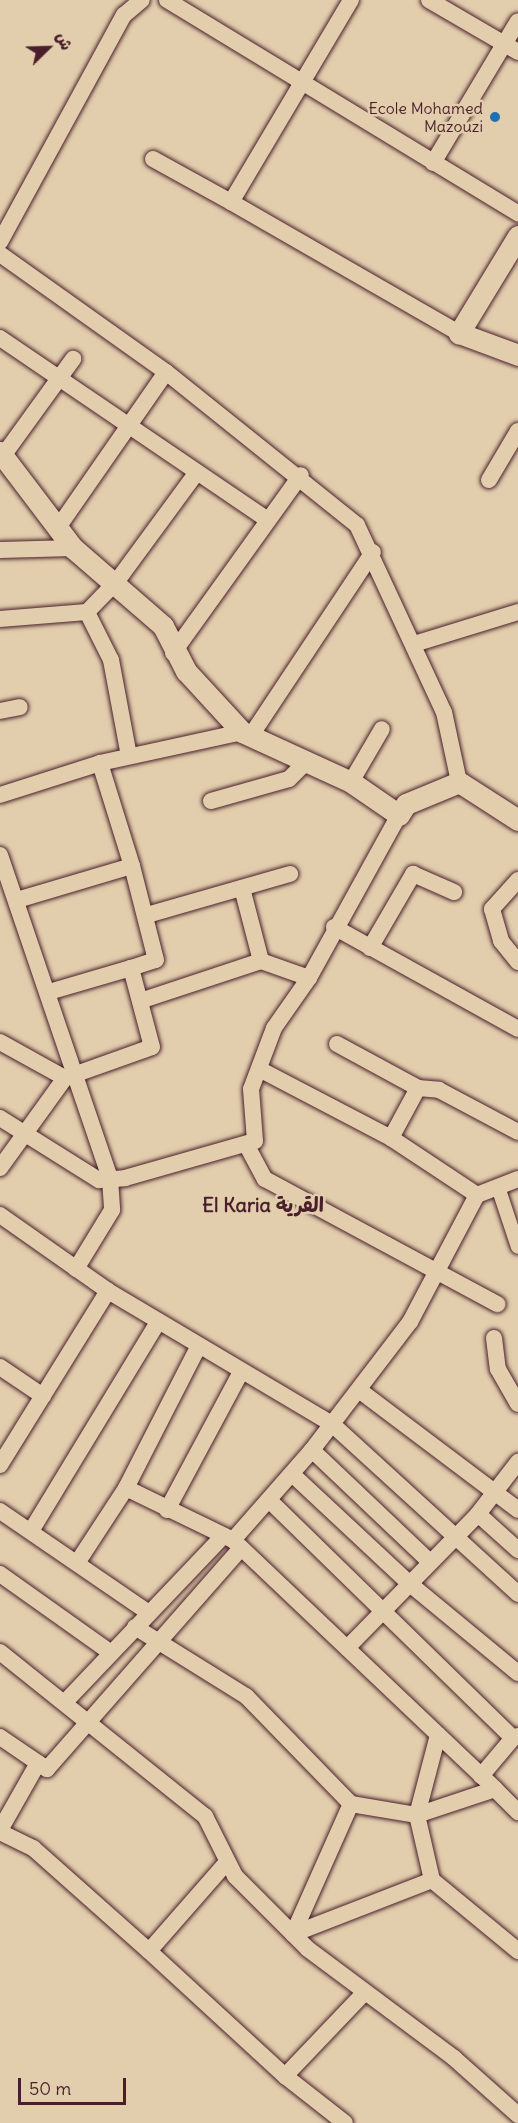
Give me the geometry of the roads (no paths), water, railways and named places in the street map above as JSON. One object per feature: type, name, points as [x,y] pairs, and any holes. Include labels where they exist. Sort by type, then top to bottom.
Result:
[{"type":"street","points":[[0,242],[124,15],[142,0]]},
{"type":"street","points":[[167,0],[302,86],[518,213]]},
{"type":"street","points":[[231,202],[351,0]]},
{"type":"street","points":[[429,0],[511,48]]},
{"type":"street","points":[[433,163],[511,48],[518,21]]},
{"type":"street","points":[[153,159],[459,333],[518,356]]},
{"type":"street","points":[[459,333],[518,236]]},
{"type":"street","points":[[0,254],[166,372],[301,474],[357,525],[373,552],[444,712],[459,782],[518,820]]},
{"type":"street","points":[[0,338],[268,520]]},
{"type":"street","points":[[73,359],[1,457],[73,548],[117,581],[163,626],[173,653],[246,735],[351,783],[399,815]]},
{"type":"street","points":[[57,529],[131,427],[166,372]]},
{"type":"street","points":[[489,480],[518,431]]},
{"type":"street","points":[[0,619],[87,612],[117,581],[197,472]]},
{"type":"street","points":[[173,653],[301,474]]},
{"type":"street","points":[[0,550],[73,548]]},
{"type":"street","points":[[0,795],[100,763],[246,735],[373,552]]},
{"type":"street","points":[[87,612],[111,660],[129,756]]},
{"type":"street","points":[[414,644],[518,612]]},
{"type":"street","points":[[0,711],[20,707]]},
{"type":"street","points":[[351,783],[382,729]]},
{"type":"street","points":[[49,992],[156,960],[147,915],[100,763]]},
{"type":"street","points":[[211,801],[289,779],[305,763]]},
{"type":"street","points":[[0,1118],[99,1180],[255,1141],[251,1089],[261,1070],[274,1028],[309,978],[334,927],[406,804],[459,782]]},
{"type":"street","points":[[0,855],[49,992],[70,1076],[110,1179],[112,1210],[76,1269]]},
{"type":"street","points":[[17,900],[132,866]]},
{"type":"street","points":[[147,915],[290,874]]},
{"type":"street","points":[[370,948],[412,874],[454,892]]},
{"type":"street","points":[[518,880],[492,909],[501,941],[518,962]]},
{"type":"street","points":[[242,888],[261,961]]},
{"type":"street","points":[[334,927],[518,1029]]},
{"type":"street","points":[[140,1001],[261,961],[309,978]]},
{"type":"street","points":[[0,1168],[70,1076],[152,1047],[131,968]]},
{"type":"street","points":[[0,1042],[70,1076]]},
{"type":"street","points":[[337,1044],[418,1088],[439,1090],[518,1132]]},
{"type":"street","points":[[261,1070],[391,1138],[477,1195]]},
{"type":"street","points":[[391,1138],[418,1088]]},
{"type":"street","points":[[246,1144],[265,1179],[497,1304]]},
{"type":"street","points":[[0,1737],[47,1769],[84,1720],[155,1640],[232,1541],[270,1501],[312,1450],[410,1322],[477,1195],[518,1179]]},
{"type":"street","points":[[498,1187],[518,1247]]},
{"type":"street","points":[[0,1215],[108,1291],[198,1347],[332,1424],[454,1538],[518,1594]]},
{"type":"street","points":[[0,1465],[108,1291]]},
{"type":"street","points":[[31,1531],[158,1322]]},
{"type":"street","points":[[494,1338],[501,1377],[518,1404]]},
{"type":"street","points":[[77,1563],[126,1488],[198,1347]]},
{"type":"street","points":[[0,1367],[43,1396]]},
{"type":"street","points":[[167,1510],[241,1372]]},
{"type":"street","points":[[359,1390],[490,1494],[518,1510]]},
{"type":"street","points":[[312,1450],[430,1562]]},
{"type":"street","points":[[346,1648],[478,1514],[490,1494],[518,1462]]},
{"type":"street","points":[[292,1474],[410,1584],[518,1673]]},
{"type":"street","points":[[126,1488],[232,1541],[518,1812]]},
{"type":"street","points":[[270,1501],[516,1737],[481,1776]]},
{"type":"street","points":[[0,1511],[148,1613]]},
{"type":"street","points":[[478,1514],[518,1550]]},
{"type":"street","points":[[66,1701],[148,1613],[232,1541]]},
{"type":"street","points":[[0,1574],[111,1653]]},
{"type":"street","points":[[135,1627],[246,1696],[351,1804],[417,1815],[495,1789]]},
{"type":"street","points":[[0,1652],[66,1701],[84,1720],[205,1816],[227,1862],[293,1934],[363,1994],[454,2058],[518,2115]]},
{"type":"street","points":[[438,1735],[417,1815],[432,1880],[518,1951]]},
{"type":"street","points":[[38,1762],[0,1831],[33,1848],[285,2076],[345,2123]]},
{"type":"street","points":[[293,1934],[351,1804]]},
{"type":"street","points":[[149,1951],[227,1862]]},
{"type":"street","points":[[293,1934],[432,1880]]},
{"type":"street","points":[[285,2076],[363,1994]]},
{"type":"place","name":"Ecole Mohamed Mazouzi","points":[[495,117]]},
{"type":"district","name":"El Karia القرية","points":[[263,1204]]}]
